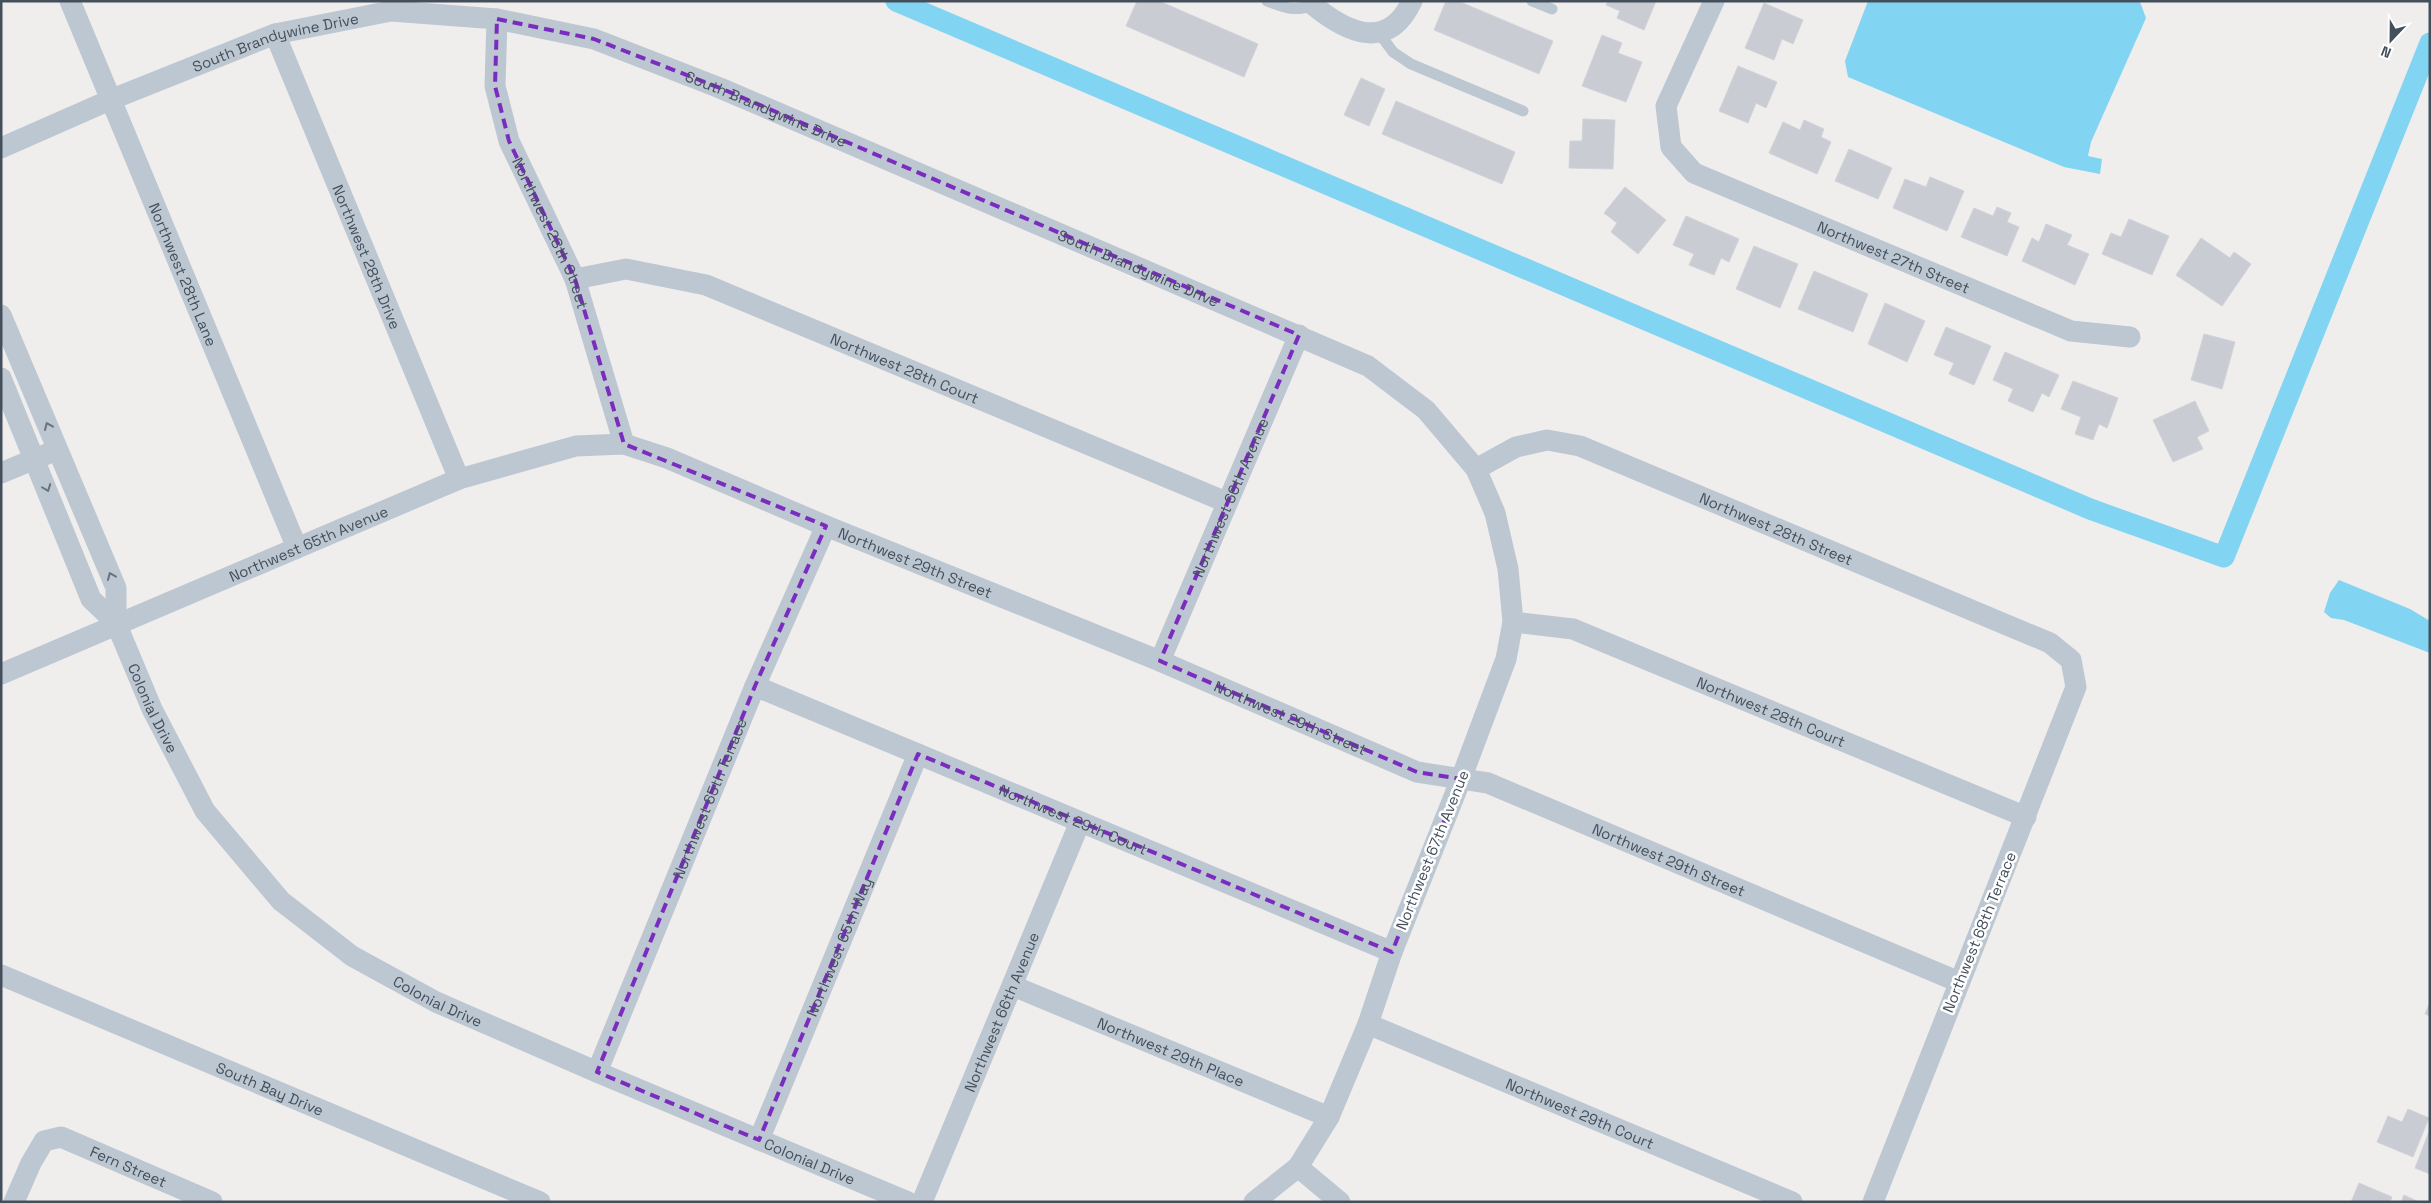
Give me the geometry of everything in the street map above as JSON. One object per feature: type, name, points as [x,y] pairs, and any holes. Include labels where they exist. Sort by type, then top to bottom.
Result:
[{"type":"street","name":"Northwest 28th Lane","points":[[70,1],[298,548]]},
{"type":"street","points":[[1313,3],[1340,25],[1357,32],[1379,33],[1399,21],[1412,1]]},
{"type":"street","name":"Northwest 27th Street","points":[[1714,1],[1666,106],[1671,146],[1694,173],[2071,331],[2130,337]]},
{"type":"street","name":"South Brandywine Drive","points":[[1,148],[110,100],[275,34],[390,6],[497,19],[594,39],[720,88],[1299,334],[1368,366],[1426,410],[1476,469]]},
{"type":"street","name":"Northwest 28th Street","points":[[497,19],[495,86],[509,141],[575,279],[624,444]]},
{"type":"street","name":"Northwest 28th Drive","points":[[275,34],[459,479]]},
{"type":"street","name":"Northwest 28th Court","points":[[575,279],[626,269],[706,285],[1226,502]]},
{"type":"street","name":"Colonial Drive","points":[[1,315],[116,588],[116,624]]},
{"type":"street","name":"Northwest 66th Avenue","points":[[1160,661],[1299,334]]},
{"type":"street","name":"Colonial Drive","points":[[1,378],[91,599],[116,624],[152,709],[205,811],[281,901],[352,956],[436,1002],[597,1072],[908,1202]]},
{"type":"street","name":"Northwest 28th Street","points":[[1476,469],[1516,447],[1547,440],[1580,446],[2050,643],[2071,660]]},
{"type":"street","name":"Northwest 65th Avenue","points":[[1,674],[459,479],[576,446],[624,444]]},
{"type":"street","name":"Northwest 29th Street","points":[[624,444],[667,458],[826,526],[1160,661],[1417,772],[1488,783],[1959,982]]},
{"type":"street","points":[[1,473],[58,450]]},
{"type":"street","name":"Northwest 67th Avenue","points":[[1254,1202],[1298,1167],[1329,1117],[1368,1024],[1392,952],[1461,779],[1506,659],[1513,622],[1508,569],[1495,513],[1476,469]]},
{"type":"street","name":"Northwest 65th Terrace","points":[[597,1072],[754,686],[826,526]]},
{"type":"street","name":"Northwest 28th Court","points":[[1513,622],[1573,629],[2026,817]]},
{"type":"street","name":"Northwest 68th Terrace","points":[[1873,1202],[2076,687],[2071,660]]},
{"type":"street","name":"Northwest 29th Court","points":[[754,686],[1392,952]]},
{"type":"street","name":"Northwest 65th Way","points":[[759,1140],[918,754]]},
{"type":"street","name":"Northwest 66th Avenue","points":[[922,1202],[1080,822]]},
{"type":"street","name":"South Bay Drive","points":[[1,975],[540,1202]]},
{"type":"street","name":"Northwest 29th Place","points":[[1013,986],[1329,1117]]},
{"type":"street","name":"Northwest 29th Court","points":[[1368,1024],[1792,1202]]},
{"type":"street","name":"Fern Street","points":[[14,1202],[31,1163],[44,1141],[61,1138],[207,1201]]},
{"type":"street","points":[[1298,1167],[1340,1202]]},
{"type":"lane","points":[[1267,1],[1288,9],[1299,10],[1313,3]]},
{"type":"lane","points":[[1532,1],[1552,9]]},
{"type":"lane","points":[[1379,33],[1393,52],[1412,64],[1523,111]]},
{"type":"highlighted area","points":[[497,19],[594,39],[720,88],[1299,335],[1160,661],[1417,772],[1461,779],[1392,952],[918,754],[759,1140],[597,1072],[755,686],[826,526],[624,444],[575,279],[509,141],[495,86]]},
{"type":"water","points":[[1868,1],[2140,2],[2146,18],[2091,142],[2088,156],[2102,159],[2100,174],[2064,167],[1848,77],[1845,61]]},
{"type":"water","points":[[2339,580],[2410,609],[2430,621],[2430,653],[2344,620],[2331,618],[2324,612],[2330,593]]},
{"type":"building","points":[[1137,1],[1159,1],[1258,44],[1244,77],[1126,26]]},
{"type":"building","points":[[1446,1],[1458,1],[1553,41],[1539,74],[1434,30]]},
{"type":"building","points":[[1608,1],[1656,1],[1644,30],[1617,18],[1620,11],[1606,5]]},
{"type":"building","points":[[1764,3],[1803,20],[1793,44],[1782,39],[1774,60],[1745,48]]},
{"type":"building","points":[[1602,35],[1622,43],[1618,53],[1642,62],[1626,102],[1582,86]]},
{"type":"building","points":[[1738,66],[1777,82],[1766,108],[1756,103],[1748,123],[1719,111]]},
{"type":"building","points":[[1361,78],[1385,89],[1369,126],[1344,115]]},
{"type":"building","points":[[1396,101],[1515,152],[1502,184],[1382,134]]},
{"type":"building","points":[[1583,119],[1615,120],[1613,169],[1569,168],[1570,141],[1582,141]]},
{"type":"building","points":[[1804,120],[1824,129],[1821,137],[1831,142],[1817,174],[1769,153],[1783,122],[1800,130]]},
{"type":"building","points":[[1849,149],[1892,168],[1878,199],[1835,181]]},
{"type":"building","points":[[1930,177],[1964,191],[1947,231],[1893,208],[1905,179],[1926,187]]},
{"type":"building","points":[[1625,187],[1666,220],[1638,254],[1611,232],[1617,223],[1604,213]]},
{"type":"building","points":[[1997,207],[2011,213],[2007,222],[2019,227],[2007,256],[1961,237],[1974,208],[1993,216]]},
{"type":"building","points":[[1686,216],[1739,239],[1729,262],[1721,258],[1714,275],[1689,265],[1694,254],[1673,245]]},
{"type":"building","points":[[2129,219],[2169,236],[2152,275],[2102,254],[2111,233],[2121,237]]},
{"type":"building","points":[[2046,224],[2072,235],[2067,245],[2089,254],[2075,285],[2022,261],[2032,238],[2039,242]]},
{"type":"building","points":[[2201,238],[2230,258],[2234,252],[2251,264],[2222,306],[2176,275]]},
{"type":"building","points":[[1754,246],[1798,264],[1780,308],[1736,289]]},
{"type":"building","points":[[1814,271],[1868,294],[1853,332],[1798,309]]},
{"type":"building","points":[[1885,303],[1925,321],[1907,362],[1868,344]]},
{"type":"building","points":[[1946,327],[1991,346],[1974,385],[1949,374],[1954,363],[1934,355]]},
{"type":"building","points":[[2204,334],[2235,342],[2222,389],[2191,380]]},
{"type":"building","points":[[2005,352],[2059,375],[2049,397],[2042,393],[2033,412],[2008,401],[2013,389],[1993,380]]},
{"type":"building","points":[[2073,381],[2118,398],[2107,428],[2099,424],[2093,440],[2075,434],[2081,417],[2061,409]]},
{"type":"building","points":[[2195,401],[2209,431],[2197,437],[2203,449],[2173,462],[2153,420]]},
{"type":"building","points":[[2430,1002],[2430,1016],[2425,1014]]},
{"type":"building","points":[[2408,1109],[2429,1118],[2413,1157],[2377,1142],[2388,1116],[2402,1122]]},
{"type":"building","points":[[2430,1129],[2430,1174],[2415,1168]]},
{"type":"building","points":[[2359,1183],[2392,1197],[2390,1202],[2351,1202]]},
{"type":"building","points":[[2404,1195],[2419,1202],[2401,1202]]},
{"type":"waterway","points":[[896,1],[2090,509],[2224,557],[2430,43]]}]
